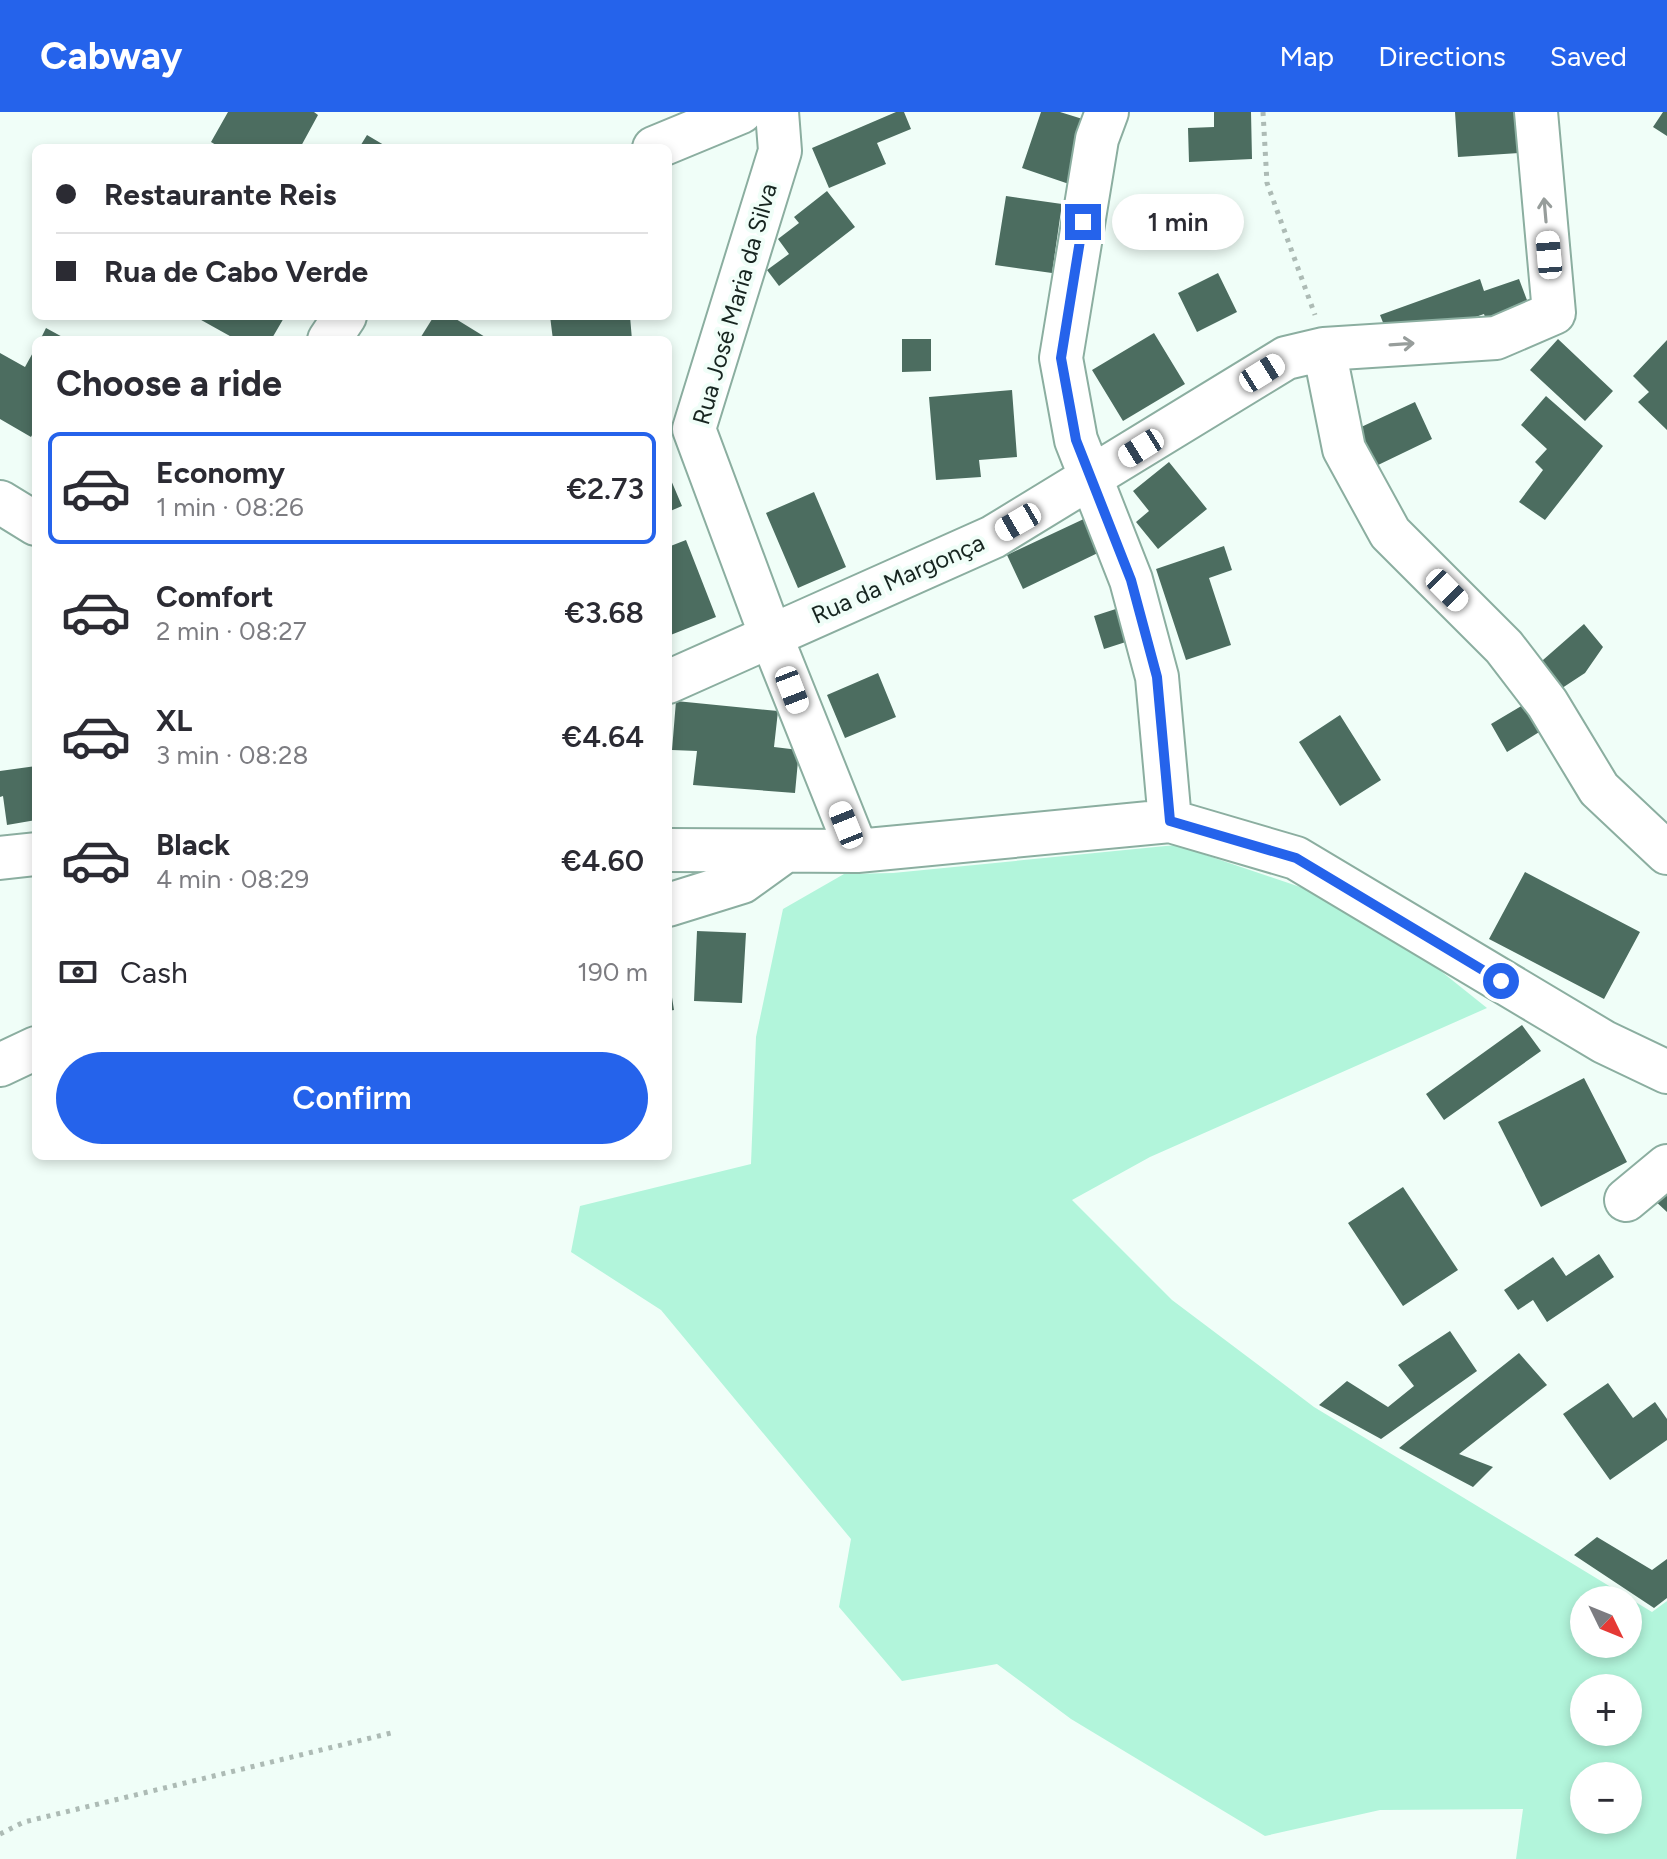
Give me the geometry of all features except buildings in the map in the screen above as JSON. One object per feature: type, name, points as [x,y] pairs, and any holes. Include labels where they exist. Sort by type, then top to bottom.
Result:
[{"type":"street","points":[[664,144],[741,112]]},
{"type":"street","name":"Rua José Maria da Silva","points":[[777,112],[780,151],[694,429],[771,636],[857,851]]},
{"type":"street","points":[[1107,112],[1097,139],[1061,358],[1076,440],[1131,580],[1157,677],[1170,821]]},
{"type":"street","name":"Rua da Margonça","points":[[672,680],[993,537],[1286,358],[1324,349],[1496,338],[1554,313],[1536,112]]},
{"type":"street","points":[[1324,349],[1344,449],[1390,533],[1504,647],[1547,703],[1599,789],[1667,853]]},
{"type":"street","points":[[0,502],[32,522]]},
{"type":"street","points":[[672,850],[857,851],[1170,821],[1296,858],[1604,1042],[1667,1072]]},
{"type":"street","points":[[672,904],[742,882],[785,851]]},
{"type":"street","points":[[0,858],[32,854]]},
{"type":"street","points":[[0,1065],[32,1050]]},
{"type":"street","points":[[1626,1200],[1667,1166]]},
{"type":"path","points":[[1263,112],[1267,183],[1324,349]]},
{"type":"path","points":[[0,1834],[24,1822],[391,1733]]},
{"type":"green space","points":[[1176,845],[1309,890],[1417,952],[1487,1008],[1150,1157],[1072,1200],[1172,1300],[1314,1407],[1609,1586],[1570,1586],[1570,1658],[1642,1658],[1642,1606],[1652,1612],[1667,1601],[1667,1859],[1516,1859],[1523,1809],[1380,1810],[1265,1836],[1071,1719],[997,1664],[902,1681],[839,1607],[851,1539],[661,1310],[571,1252],[580,1206],[751,1164],[756,1037],[783,909],[844,874],[893,873]]},
{"type":"route","points":[[1083,222],[1061,358],[1076,440],[1131,580],[1157,677],[1170,821],[1296,858],[1501,981]]}]
